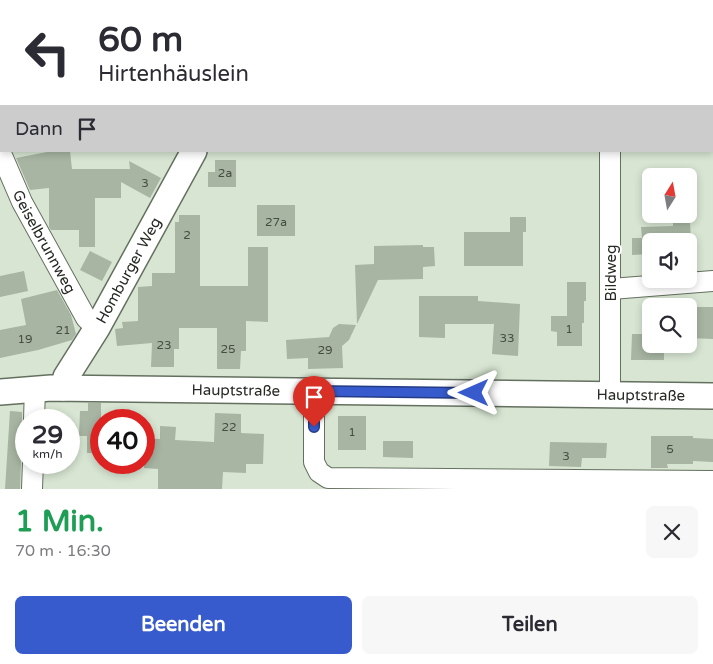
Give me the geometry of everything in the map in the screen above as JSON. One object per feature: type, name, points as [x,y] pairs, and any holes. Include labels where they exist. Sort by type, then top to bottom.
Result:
[{"type":"street","name":"Geiselbrunnweg","points":[[0,152],[22,202],[86,318],[97,328]]},
{"type":"street","name":"Homburger Weg","points":[[63,388],[66,377],[97,328],[193,152]]},
{"type":"street","name":"Bildweg","points":[[610,152],[610,394]]},
{"type":"street","points":[[611,289],[713,281]]},
{"type":"street","points":[[34,409],[35,388]]},
{"type":"street","name":"Hauptstraße","points":[[0,392],[35,388],[63,388],[713,396]]},
{"type":"street","points":[[314,391],[314,462],[319,472],[328,478],[713,481]]},
{"type":"street","points":[[32,489],[33,474]]},
{"type":"building","points":[[47,152],[70,152],[72,169],[130,169],[129,161],[161,178],[150,198],[121,182],[121,198],[95,198],[95,247],[79,247],[79,230],[51,230],[49,227],[49,188],[30,190],[16,158]]},
{"type":"building","points":[[215,160],[236,160],[236,187],[208,187],[208,172],[215,172]]},
{"type":"building","points":[[257,205],[295,205],[295,236],[257,236]]},
{"type":"building","points":[[179,215],[200,215],[200,286],[248,286],[248,247],[268,247],[268,322],[246,321],[246,351],[241,351],[240,369],[217,369],[217,328],[179,328],[179,349],[174,349],[174,367],[151,367],[152,343],[117,346],[115,329],[123,328],[122,322],[138,321],[138,287],[152,286],[152,273],[175,273],[175,222],[179,222]]},
{"type":"building","points":[[510,217],[526,217],[526,232],[510,232]]},
{"type":"building","points":[[673,223],[690,223],[691,233],[642,233],[642,238],[641,227],[673,226]]},
{"type":"building","points":[[464,232],[523,232],[523,266],[464,266]]},
{"type":"building","points":[[632,238],[642,238],[642,254],[632,255]]},
{"type":"building","points":[[423,245],[423,247],[434,247],[435,266],[423,267],[423,279],[378,280],[357,324],[355,265],[374,264],[374,246]]},
{"type":"building","points":[[90,251],[112,262],[102,281],[80,270]]},
{"type":"building","points":[[24,271],[28,291],[0,297],[0,276]]},
{"type":"building","points":[[567,282],[586,282],[582,346],[557,346],[557,332],[551,331],[551,316],[567,316]]},
{"type":"building","points":[[57,290],[71,315],[76,334],[72,340],[0,358],[0,330],[26,325],[21,299]]},
{"type":"building","points":[[419,296],[478,296],[478,301],[520,304],[518,356],[492,354],[494,324],[445,324],[445,338],[419,337]]},
{"type":"building","points":[[697,307],[713,307],[713,339],[697,338]]},
{"type":"building","points":[[339,324],[356,325],[349,340],[342,346],[343,368],[308,369],[308,358],[287,359],[286,340],[329,337],[333,328]]},
{"type":"building","points":[[632,334],[642,334],[642,353],[664,353],[664,360],[631,360]]},
{"type":"building","points":[[88,403],[101,403],[101,409],[90,409],[90,453],[87,453],[87,436],[80,436],[80,411],[88,411]]},
{"type":"building","points":[[10,411],[15,411],[15,474],[21,474],[20,489],[5,489]]},
{"type":"building","points":[[215,413],[241,414],[241,433],[264,434],[263,464],[246,464],[246,473],[223,472],[222,489],[158,489],[158,469],[155,469],[155,439],[160,439],[160,426],[176,427],[175,440],[214,442]]},
{"type":"building","points":[[338,416],[366,416],[366,450],[338,450]]},
{"type":"building","points":[[651,436],[693,436],[693,438],[713,439],[713,462],[693,461],[693,464],[667,464],[668,468],[651,468]]},
{"type":"building","points":[[383,441],[413,441],[413,458],[383,457]]},
{"type":"building","points":[[550,442],[607,443],[606,458],[582,458],[581,467],[549,466]]},
{"type":"route","points":[[314,427],[314,391],[474,393]]}]
